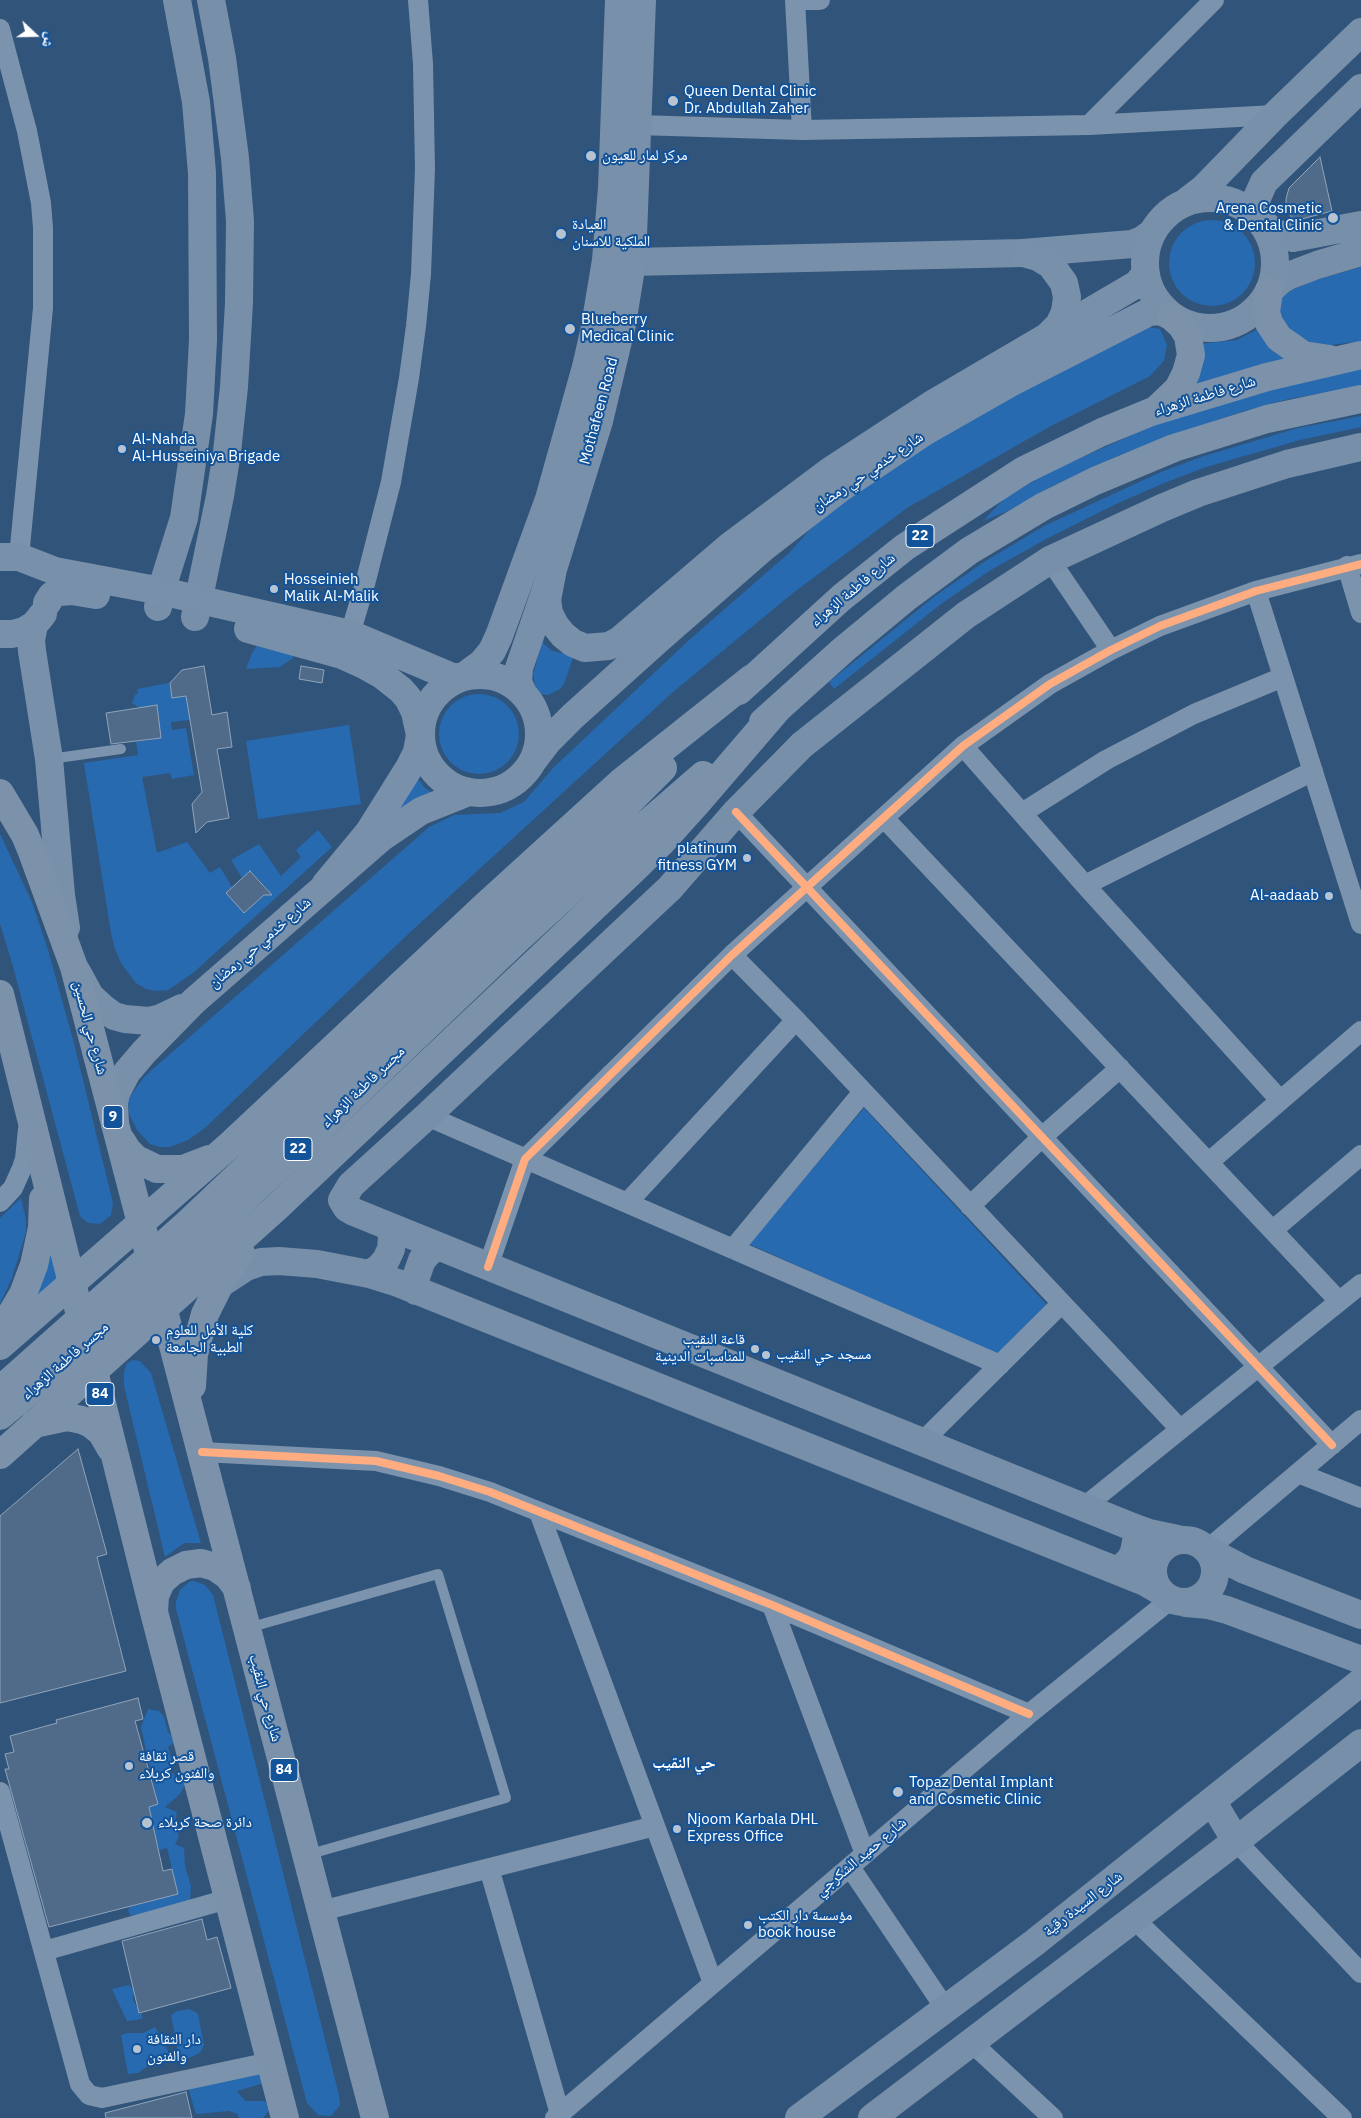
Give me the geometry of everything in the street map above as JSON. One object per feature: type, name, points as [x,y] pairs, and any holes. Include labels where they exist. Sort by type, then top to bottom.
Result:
[{"type":"highway","points":[[1269,291],[1266,305],[1267,318],[1273,330],[1286,345],[1303,355],[1311,357],[1329,359],[1357,356]]},
{"type":"highway","points":[[1151,412],[1166,402],[1178,389],[1189,364],[1191,349],[1188,336],[1181,325],[1171,316]]},
{"type":"highway","name":"شارع فاطمة الزهراء","points":[[581,866],[752,678],[841,598],[904,547],[938,524],[1024,470],[1102,432],[1151,412],[1267,377],[1357,356]]},
{"type":"highway","name":"22","points":[[581,866],[776,710],[843,650],[907,597],[969,551],[1044,506],[1138,462],[1183,446],[1267,419],[1361,400]]},
{"type":"highway","points":[[0,1346],[231,1144],[486,905],[621,782],[752,678]]},
{"type":"highway","points":[[2,1453],[276,1208],[662,842],[776,710]]},
{"type":"highway","name":"9","points":[[0,793],[25,835],[74,966]]},
{"type":"highway","name":"مجسر فاطمة الزهراء","points":[[0,1389],[218,1196],[581,866]]},
{"type":"highway","name":"مجسر فاطمة الزهراء","points":[[0,1416],[62,1364],[295,1152],[518,939],[581,866]]},
{"type":"highway","name":"شارع حي الحسين","points":[[74,966],[194,1422]]},
{"type":"highway","points":[[0,994],[72,1284]]},
{"type":"highway","points":[[115,1125],[128,1151],[136,1159],[157,1169],[169,1170],[189,1167],[216,1155],[231,1144]]},
{"type":"highway","points":[[231,1144],[220,1156],[212,1171],[210,1188],[216,1204],[228,1216],[245,1221],[262,1218],[276,1208]]},
{"type":"highway","points":[[0,1333],[23,1294],[38,1249],[43,1208],[41,1160]]},
{"type":"highway","points":[[194,1422],[192,1376],[196,1344],[204,1314],[220,1284],[248,1243],[276,1208]]},
{"type":"highway","name":"84","points":[[72,1284],[154,1612],[285,2118]]},
{"type":"highway","points":[[0,1389],[14,1404],[18,1424],[17,1435],[2,1453]]},
{"type":"highway","points":[[34,1424],[67,1418],[86,1421],[101,1432],[116,1458]]},
{"type":"highway","name":"شارع حي النقيب","points":[[194,1422],[375,2118]]},
{"type":"highway","points":[[154,1612],[155,1596],[161,1582],[172,1572],[186,1565],[201,1563],[215,1567],[228,1576],[237,1588]]},
{"type":"main road","points":[[160,599],[184,518],[195,449],[202,376],[204,300],[201,164],[196,102],[177,0]]},
{"type":"main road","points":[[197,608],[220,496],[234,387],[239,303],[240,221],[235,158],[222,58],[211,0]]},
{"type":"main road","name":"Mothafeen Road","points":[[463,677],[482,663],[492,650],[508,612],[550,499],[586,367],[601,296],[607,251],[616,108],[619,0]]},
{"type":"main road","name":"Mothafeen Road","points":[[525,696],[518,682],[519,668],[553,569],[601,413],[622,324],[632,262],[642,0]]},
{"type":"main road","points":[[553,569],[547,600],[549,613],[558,630],[573,643],[585,648],[609,646],[620,640],[730,546],[830,471],[934,403],[1137,284],[1144,276],[1146,251],[1152,233],[1165,215],[1204,188],[1361,32]]},
{"type":"main road","points":[[1023,253],[1139,262],[1145,270],[1149,287],[1158,303],[1171,316],[1188,325],[1207,329],[1226,327],[1244,320],[1259,307],[1269,291],[1275,274],[1276,256],[1271,238],[1256,208],[1259,191],[1270,175],[1300,145],[1357,95]]},
{"type":"main road","points":[[1275,116],[1269,128],[1272,140],[1282,148],[1295,148],[1300,145]]},
{"type":"main road","points":[[1187,201],[1203,197],[1228,200],[1251,211],[1275,233],[1293,238],[1361,225]]},
{"type":"main road","points":[[632,262],[1023,253],[1132,244],[1152,233]]},
{"type":"main road","points":[[1269,291],[1288,276],[1361,252]]},
{"type":"main road","points":[[1023,253],[1038,257],[1051,265],[1060,276],[1066,290],[1066,305],[1062,319],[1054,331],[1044,339]]},
{"type":"main road","points":[[204,300],[239,303]]},
{"type":"main road","name":"شارع خدمي حي رمضان","points":[[532,762],[556,733],[624,670],[763,548],[802,517],[883,459],[1001,388],[1141,316],[1154,311],[1171,316]]},
{"type":"main road","points":[[1361,447],[1286,464],[1198,493],[1050,560],[966,615],[802,745],[736,812],[670,888],[428,1116],[351,1185],[342,1200],[347,1208],[390,1227],[1135,1528],[1196,1542],[1245,1570],[1361,1616]]},
{"type":"main road","points":[[15,558],[55,571],[197,608],[350,634],[448,676],[463,677],[479,674],[495,676],[510,683],[525,696],[545,707],[563,702],[579,688],[635,627]]},
{"type":"main road","name":"شارع حي الحسين","points":[[15,558],[40,571],[47,586],[41,614],[31,640],[49,759],[62,895],[74,966]]},
{"type":"main road","points":[[0,634],[24,631],[41,614],[52,595],[64,591],[160,599]]},
{"type":"main road","points":[[197,608],[274,636],[342,655],[382,675],[408,698],[415,712],[424,754],[433,772],[448,785],[466,793],[486,794],[504,789],[521,778],[532,762],[538,746],[539,730],[536,714],[525,696]]},
{"type":"main road","points":[[325,885],[369,832],[395,793],[414,759],[423,716],[432,698],[446,685],[463,677]]},
{"type":"main road","points":[[325,885],[381,838],[407,820],[435,804],[466,793]]},
{"type":"main road","name":"شارع خدمي حي رمضان","points":[[194,1001],[325,885]]},
{"type":"main road","points":[[74,966],[90,996],[114,1016],[149,1021],[161,1018],[194,1001]]},
{"type":"main road","points":[[115,1125],[114,1103],[116,1093],[127,1072],[194,1001]]},
{"type":"main road","points":[[369,1274],[386,1260],[391,1249],[390,1227]]},
{"type":"main road","points":[[416,1291],[415,1280],[422,1260],[438,1246]]},
{"type":"main road","points":[[220,1284],[246,1267],[261,1262],[279,1260],[317,1264],[369,1274],[416,1291],[1118,1571],[1145,1582],[1171,1597],[1227,1610],[1361,1660]]},
{"type":"main road","points":[[1118,1571],[1130,1560],[1134,1552],[1135,1528]]},
{"type":"main road","points":[[1182,1540],[1171,1542],[1162,1549],[1156,1558],[1153,1569],[1154,1580],[1171,1597],[1199,1599],[1209,1589],[1215,1576],[1214,1563],[1207,1550]]},
{"type":"main road","points":[[1227,1610],[1221,1601],[1220,1589],[1225,1579],[1234,1572],[1245,1570]]},
{"type":"main road","points":[[1310,1641],[1329,1656],[1335,1666],[1339,1677],[1339,1700]]},
{"type":"main road","name":"شارع السيدة رقية","points":[[799,2118],[1034,1943],[1361,1682]]},
{"type":"main road","points":[[877,2117],[1361,1743]]},
{"type":"main road","points":[[1212,1802],[1236,1841]]},
{"type":"main road","points":[[946,2008],[972,2043]]},
{"type":"street","points":[[350,634],[368,575],[391,482],[416,326],[421,265],[425,169],[423,64],[418,0]]},
{"type":"street","points":[[802,130],[795,0],[820,0]]},
{"type":"street","points":[[1089,125],[1214,0]]},
{"type":"street","points":[[0,29],[34,160],[44,228],[43,308],[15,558]]},
{"type":"street","points":[[638,124],[802,130],[1089,125],[1275,116]]},
{"type":"street","points":[[1050,560],[1111,650]]},
{"type":"street","points":[[488,1267],[524,1159],[732,955],[963,746],[1050,684],[1111,650],[1160,626],[1256,591],[1354,565],[1361,613]]},
{"type":"street","points":[[1256,591],[1313,771],[1354,878],[1361,924]]},
{"type":"street","points":[[1022,813],[1106,760],[1194,714],[1283,677]]},
{"type":"street","points":[[963,746],[1085,885],[1280,1100]]},
{"type":"street","points":[[1085,885],[1313,771]]},
{"type":"street","points":[[736,812],[1332,1445]]},
{"type":"street","points":[[884,818],[1339,1301]]},
{"type":"street","points":[[732,955],[796,1020],[1180,1430]]},
{"type":"street","points":[[627,1203],[796,1020]]},
{"type":"street","points":[[1209,1162],[1361,1031]]},
{"type":"street","points":[[970,1206],[1042,1137],[1120,1068]]},
{"type":"street","points":[[733,1249],[863,1092]]},
{"type":"street","points":[[0,1202],[13,1188],[25,1159],[28,1107]]},
{"type":"street","points":[[428,1116],[1000,1365]]},
{"type":"street","points":[[1272,1230],[1361,1155]]},
{"type":"street","points":[[1084,1507],[1361,1284]]},
{"type":"street","points":[[922,1442],[1061,1304]]},
{"type":"street","points":[[1207,1550],[1361,1420]]},
{"type":"street","points":[[202,1452],[376,1461],[439,1476],[490,1492],[772,1605],[1029,1714]]},
{"type":"street","points":[[1298,1473],[1361,1498]]},
{"type":"street","points":[[539,1512],[714,1983]]},
{"type":"street","name":"شارع حميد الشكرجي","points":[[558,2116],[1029,1714],[1171,1597]]},
{"type":"street","points":[[772,1605],[858,1860],[946,2008]]},
{"type":"street","points":[[0,1792],[80,2084],[89,2095],[102,2098],[270,2062]]},
{"type":"street","points":[[321,1911],[655,1826]]},
{"type":"street","points":[[1236,1841],[1361,1973]]},
{"type":"street","points":[[489,1868],[558,2116]]},
{"type":"street","points":[[44,1952],[228,1899]]},
{"type":"street","points":[[1133,1918],[1342,2118]]},
{"type":"street","points":[[972,2043],[1053,2118]]},
{"type":"lane","points":[[49,759],[121,749]]},
{"type":"lane","points":[[247,1628],[438,1574],[506,1798],[306,1855]]},
{"type":"shaded area","points":[[1212,220],[1229,223],[1243,232],[1252,246],[1255,263],[1252,280],[1243,294],[1229,303],[1212,306],[1195,303],[1181,294],[1172,280],[1169,263],[1172,246],[1181,232],[1195,223]]},
{"type":"shaded area","points":[[1361,267],[1361,341],[1331,345],[1310,344],[1283,324],[1279,308],[1283,296],[1313,281]]},
{"type":"shaded area","points":[[1147,327],[1160,329],[1167,345],[1164,361],[1150,376],[1049,427],[907,508],[793,593],[673,692],[405,937],[205,1128],[188,1140],[170,1147],[150,1144],[137,1130],[129,1114],[128,1099],[145,1076],[429,827],[454,815],[500,813],[524,802],[553,768],[688,641],[789,553],[822,516],[878,476],[991,406]]},
{"type":"shaded area","points":[[1260,328],[1274,351],[1288,360],[1189,387],[1200,344],[1237,340]]},
{"type":"shaded area","points":[[1361,369],[1361,386],[1289,399],[1244,411],[1188,430],[1120,455],[1052,486],[1010,510],[983,521],[1004,499],[1047,473],[1150,427],[1239,395]]},
{"type":"shaded area","points":[[1361,416],[1361,427],[1300,440],[1206,467],[1116,504],[1050,537],[989,571],[941,604],[834,689],[829,682],[935,596],[984,562],[1044,526],[1161,472],[1204,456],[1298,428]]},
{"type":"shaded area","points":[[542,642],[552,651],[574,655],[564,684],[560,689],[548,695],[541,694],[536,689],[533,675]]},
{"type":"shaded area","points":[[257,646],[293,655],[293,658],[280,667],[246,669]]},
{"type":"shaded area","points":[[169,683],[172,698],[186,696],[190,720],[171,722],[172,730],[186,728],[194,775],[172,779],[170,773],[142,777],[157,853],[187,842],[210,873],[220,867],[232,887],[226,893],[244,913],[269,891],[251,871],[242,878],[231,860],[259,844],[281,876],[301,857],[296,850],[318,830],[332,847],[193,973],[168,990],[156,991],[146,989],[136,983],[121,963],[115,949],[84,763],[138,755],[136,742],[161,738],[140,708],[132,703],[135,695],[138,693],[137,689]]},
{"type":"shaded area","points":[[479,694],[494,697],[507,706],[516,719],[519,734],[516,749],[507,762],[494,771],[479,774],[464,771],[451,762],[442,749],[439,734],[442,719],[451,706],[464,697]]},
{"type":"shaded area","points":[[349,725],[361,804],[258,819],[246,741]]},
{"type":"shaded area","points":[[414,774],[425,788],[433,793],[382,829]]},
{"type":"shaded area","points":[[0,834],[32,902],[48,950],[74,1043],[113,1203],[111,1215],[100,1224],[88,1223],[80,1216],[0,924]]},
{"type":"shaded area","points":[[864,1108],[1047,1305],[1000,1356],[749,1244]]},
{"type":"shaded area","points":[[21,1198],[26,1220],[26,1232],[12,1278],[0,1304],[0,1218]]},
{"type":"shaded area","points":[[48,1234],[59,1279],[27,1305]]},
{"type":"shaded area","points":[[133,1360],[140,1361],[151,1373],[201,1543],[184,1543],[165,1557],[124,1386],[124,1372],[127,1363]]},
{"type":"shaded area","points":[[194,1581],[205,1585],[213,1595],[339,2095],[340,2105],[331,2116],[318,2115],[307,2103],[176,1609],[180,1590],[189,1582]]},
{"type":"shaded area","points":[[148,1709],[159,1711],[164,1717],[168,1732],[176,1741],[168,1747],[172,1762],[169,1771],[174,1774],[176,1780],[184,1779],[185,1785],[180,1794],[165,1807],[177,1812],[175,1821],[179,1837],[175,1844],[184,1848],[185,1866],[191,1886],[190,1901],[139,1916],[130,1915],[128,1910],[130,1907],[178,1894],[167,1848],[159,1850],[149,1807],[158,1804],[141,1727]]},
{"type":"shaded area","points":[[129,1985],[134,1990],[133,2000],[143,2018],[127,2021],[112,1989]]},
{"type":"shaded area","points":[[190,2009],[198,2014],[204,2045],[200,2053],[182,2061],[179,2056],[171,2015],[177,2011]]},
{"type":"shaded area","points":[[155,2027],[169,2053],[163,2053],[162,2061],[149,2065],[138,2073],[128,2074],[121,2035],[143,2033]]},
{"type":"shaded area","points":[[266,2068],[271,2081],[237,2091],[245,2101],[265,2101],[270,2109],[263,2118],[239,2118],[237,2114],[229,2111],[196,2114],[189,2091],[193,2083]]},
{"type":"building","points":[[1320,157],[1332,211],[1294,221],[1286,209],[1289,188]]},
{"type":"building","points":[[204,666],[212,715],[227,712],[232,747],[217,749],[229,818],[207,822],[196,833],[192,804],[202,792],[186,696],[172,698],[170,683],[182,670]]},
{"type":"building","points":[[301,666],[324,670],[322,683],[299,679]]},
{"type":"building","points":[[157,705],[161,738],[111,744],[106,713]]},
{"type":"building","points":[[250,871],[272,895],[264,895],[244,913],[226,893]]},
{"type":"building","points":[[78,1449],[107,1554],[97,1557],[126,1671],[0,1703],[0,1516]]},
{"type":"building","points":[[138,1698],[143,1719],[135,1721],[158,1804],[149,1807],[163,1871],[172,1869],[178,1894],[49,1927],[5,1769],[9,1769],[5,1754],[14,1752],[10,1736],[57,1723],[56,1720]]},
{"type":"building","points":[[202,1919],[207,1940],[217,1937],[231,1988],[139,2013],[122,1941]]},
{"type":"building","points":[[186,2092],[192,2118],[106,2118],[105,2113]]},
{"type":"cycle path","points":[[488,1267],[525,1159],[732,955],[963,746],[1050,684],[1111,650],[1160,626],[1256,591],[1361,564]]},
{"type":"cycle path","points":[[736,812],[1332,1445]]},
{"type":"cycle path","points":[[202,1452],[376,1461],[439,1476],[490,1492],[772,1605],[1029,1714]]},
{"type":"place","name":"Queen Dental Clinic Dr. Abdullah Zaher","points":[[673,101]]},
{"type":"place","name":"مركز لمار للعيون","points":[[591,156]]},
{"type":"place","name":"Arena Cosmetic & Dental Clinic","points":[[1333,218]]},
{"type":"place","name":"العيادة الملكية للاسنان","points":[[561,234]]},
{"type":"place","name":"Blueberry Medical Clinic","points":[[570,329]]},
{"type":"place","name":"Al-Nahda Al-Husseiniya Brigade","points":[[122,449]]},
{"type":"place","name":"Hosseinieh Malik Al-Malik","points":[[274,589]]},
{"type":"place","name":"platinum fitness GYM","points":[[747,858]]},
{"type":"place","name":"Al-aadaab","points":[[1329,896]]},
{"type":"place","name":"كلية الأمل للعلوم الطبية الجامعة","points":[[156,1340]]},
{"type":"place","name":"قاعة النقيب للمناسبات الدينية","points":[[755,1349]]},
{"type":"place","name":"مسجد حي النقيب","points":[[766,1355]]},
{"type":"place","name":"قصر ثقافة والفنون كربلاء","points":[[129,1766]]},
{"type":"place","name":"Topaz Dental Implant and Cosmetic Clinic","points":[[898,1792]]},
{"type":"place","name":"دائرة صحة كربلاء","points":[[147,1823]]},
{"type":"place","name":"Njoom Karbala DHL Express Office","points":[[677,1829]]},
{"type":"place","name":"مؤسسة دار الكتب book house","points":[[748,1925]]},
{"type":"place","name":"دار الثقافة والفنون","points":[[137,2049]]},
{"type":"district","name":"حي النقيب","points":[[684,1763]]}]
